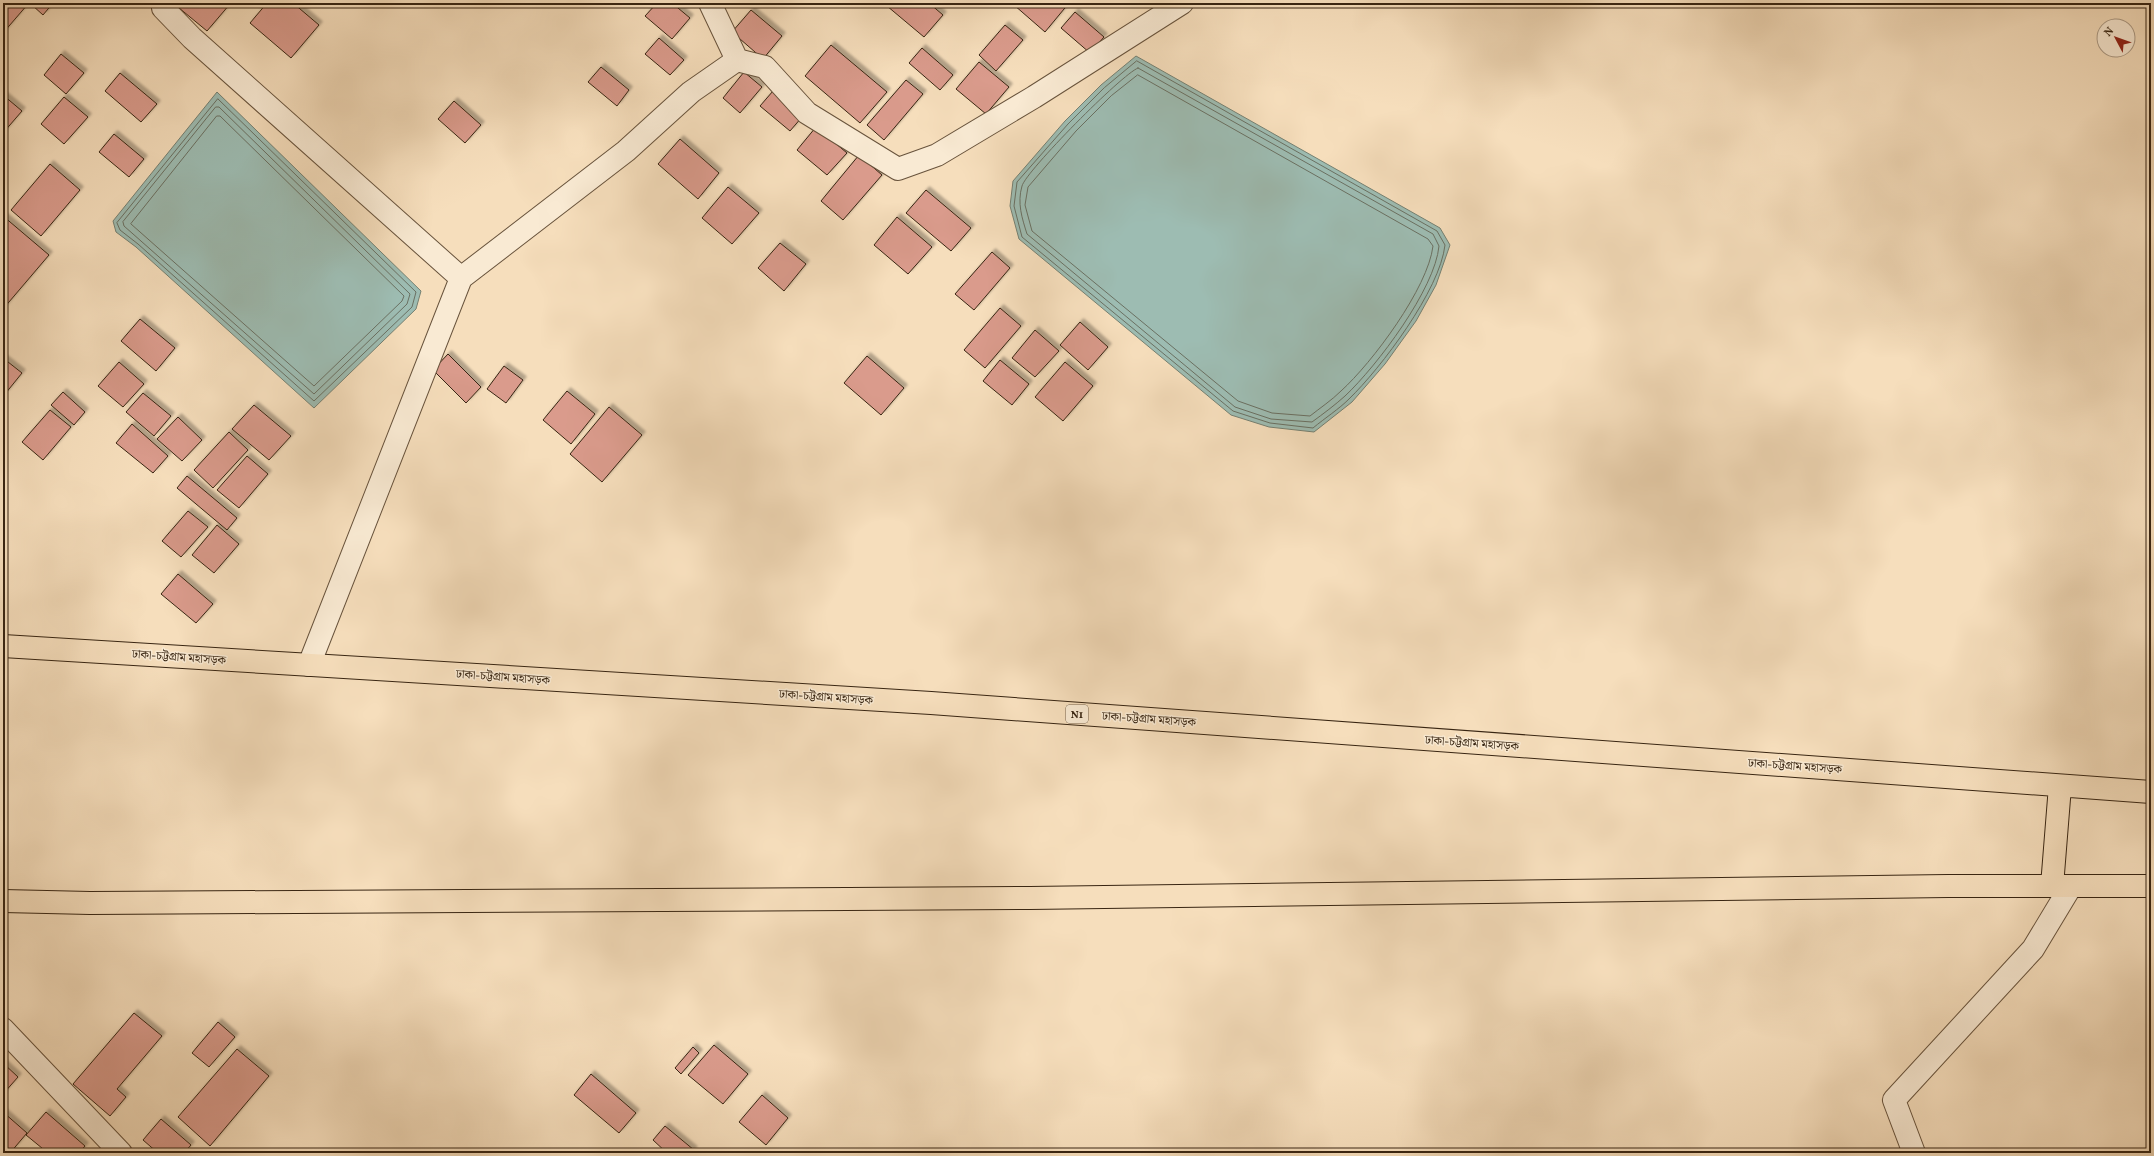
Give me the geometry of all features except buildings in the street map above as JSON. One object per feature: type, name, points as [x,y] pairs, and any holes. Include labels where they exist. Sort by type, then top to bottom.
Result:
[{"type":"highway","name":"ঢাকা-চট্টগ্রাম মহাসড়ক","points":[[3,646],[938,704],[2151,792]]},
{"type":"highway","points":[[2060,786],[2061,886]]},
{"type":"highway","points":[[3,901],[98,903],[1030,898],[2151,886]]},
{"type":"street","points":[[164,3],[163,8],[192,38],[461,278]]},
{"type":"street","points":[[710,3],[737,60]]},
{"type":"street","points":[[309,665],[461,278],[626,151],[691,92],[737,60],[765,67],[807,113],[898,169],[937,155],[1034,97],[1182,3]]},
{"type":"street","points":[[1914,1153],[1894,1100],[2033,948],[2061,886]]},
{"type":"street","points":[[3,1029],[121,1153]]},
{"type":"water","points":[[1136,56],[1440,228],[1450,245],[1436,285],[1416,321],[1385,364],[1352,402],[1314,432],[1269,427],[1231,415],[1019,239],[1010,206],[1013,181],[1065,121],[1101,85]]},
{"type":"water","points":[[217,92],[421,291],[416,309],[314,408],[136,247],[116,232],[113,221]]}]
